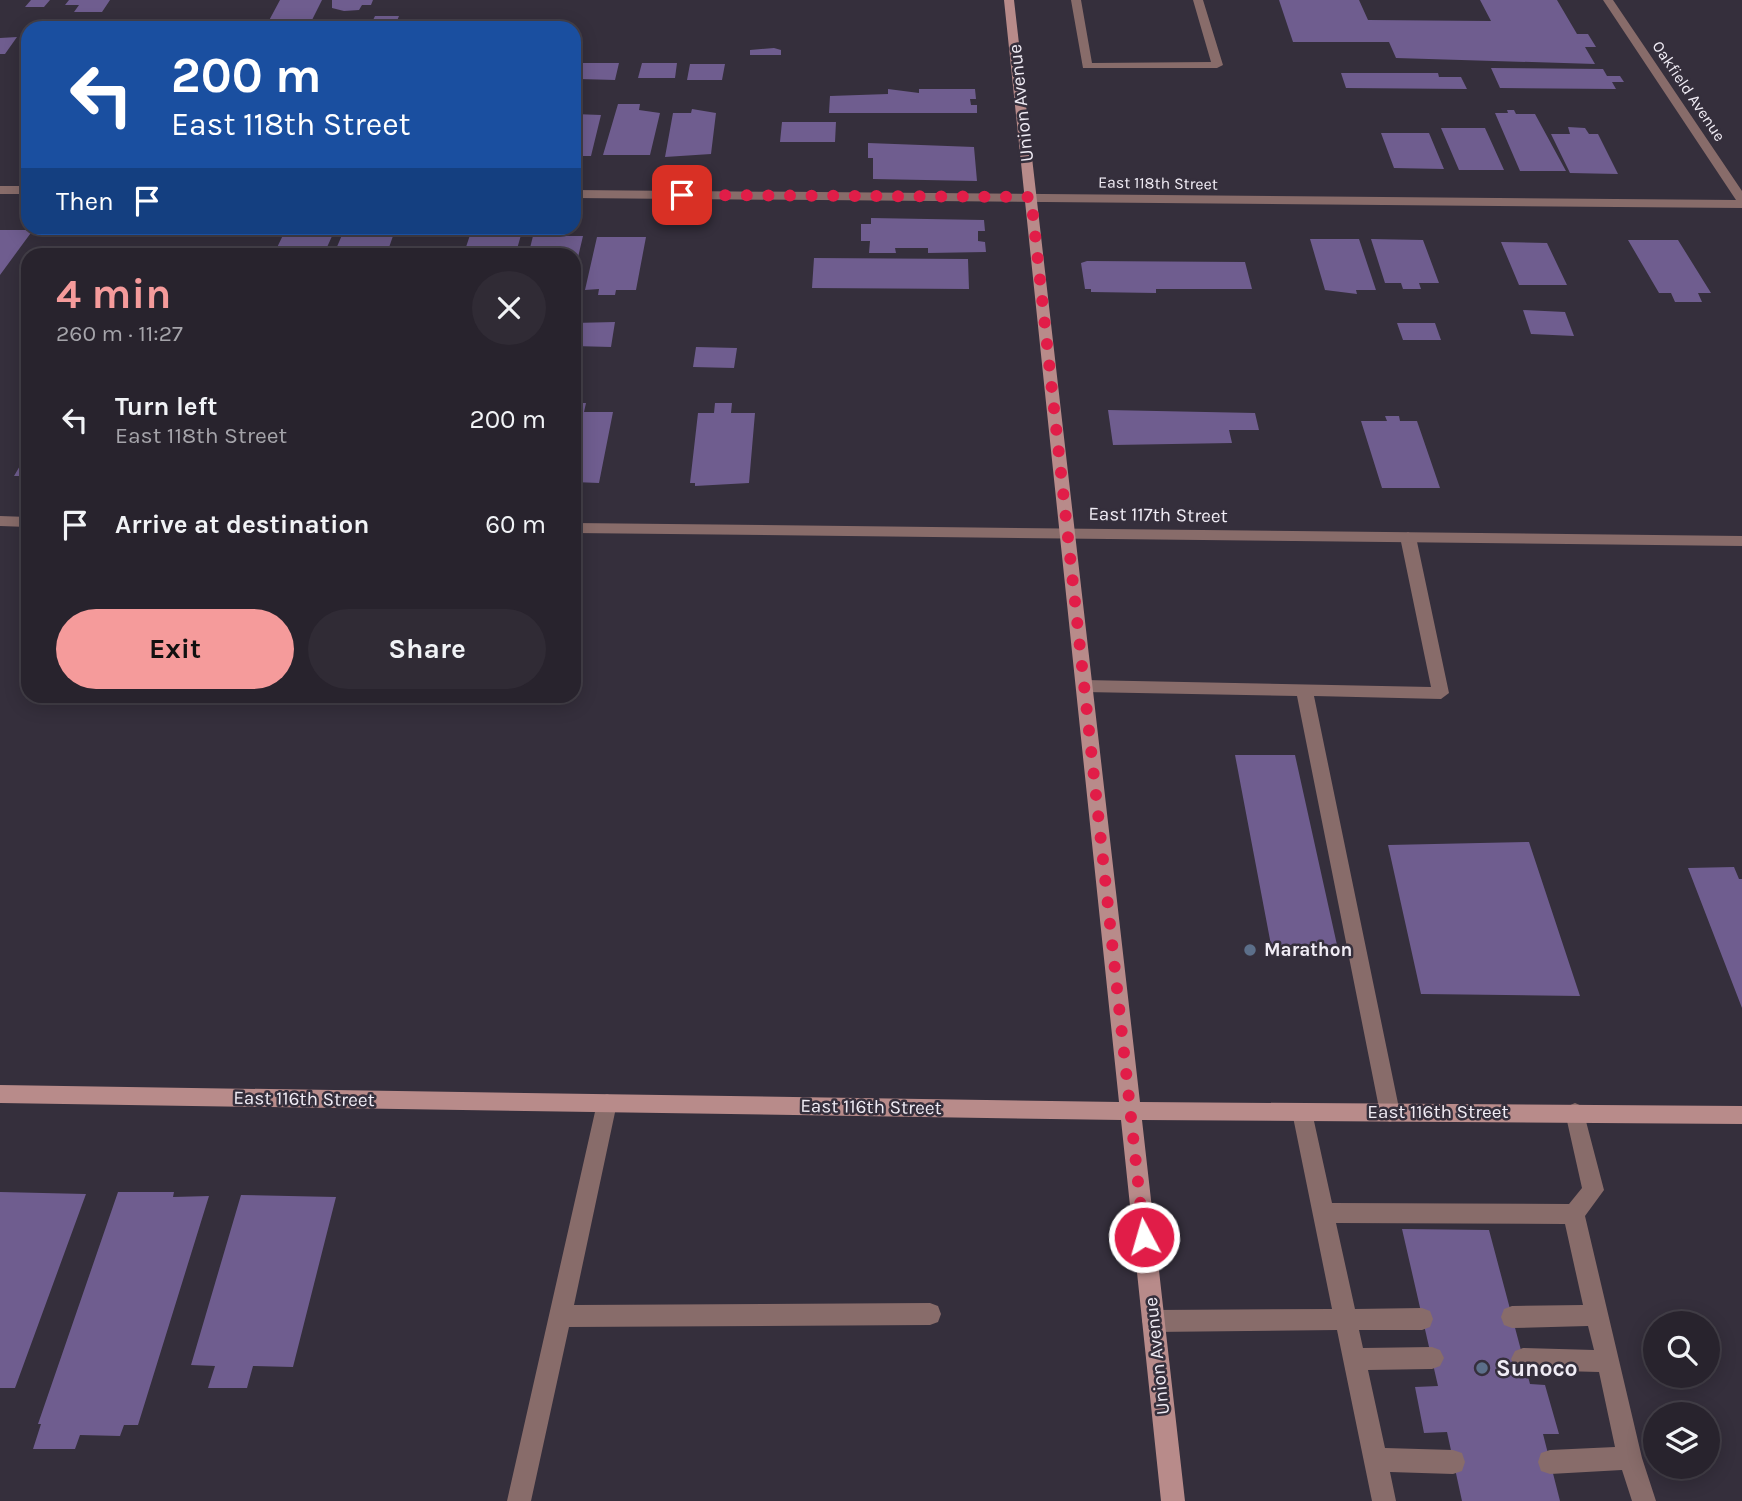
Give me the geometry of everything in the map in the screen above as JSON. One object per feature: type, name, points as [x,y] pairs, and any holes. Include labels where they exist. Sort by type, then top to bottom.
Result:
[{"type":"main road","name":"Union Avenue","points":[[1009,0],[1172,1501]]},
{"type":"main road","name":"East 116th Street","points":[[0,1094],[1130,1111],[1742,1115]]},
{"type":"street","points":[[1076,0],[1087,66],[1217,65],[1198,0]]},
{"type":"street","name":"Oakfield Avenue","points":[[1608,0],[1742,202]]},
{"type":"street","points":[[0,190],[21,190]]},
{"type":"street","name":"East 118th Street","points":[[581,194],[1742,202]]},
{"type":"street","points":[[0,522],[21,522]]},
{"type":"street","name":"East 117th Street","points":[[581,528],[1742,541]]},
{"type":"street","points":[[1084,686],[1441,693],[1408,537]]},
{"type":"street","points":[[1304,691],[1390,1113]]},
{"type":"street","points":[[519,1501],[607,1103]]},
{"type":"street","points":[[1302,1112],[1384,1501]]},
{"type":"street","points":[[1575,1112],[1592,1190],[1574,1214],[1630,1458],[1644,1501]]},
{"type":"street","points":[[1323,1213],[1574,1214]]},
{"type":"street","points":[[560,1316],[930,1314]]},
{"type":"street","points":[[1512,1317],[1597,1315]]},
{"type":"street","points":[[1153,1321],[1422,1319]]},
{"type":"street","points":[[1355,1359],[1432,1358]]},
{"type":"street","points":[[1523,1359],[1609,1361]]},
{"type":"street","points":[[1550,1462],[1630,1458]]},
{"type":"street","points":[[1377,1460],[1453,1462]]},
{"type":"building","points":[[31,0],[50,0],[44,7],[25,7]]},
{"type":"building","points":[[69,0],[110,0],[102,12],[74,12],[79,5],[65,5]]},
{"type":"building","points":[[280,0],[322,0],[312,21],[269,21]]},
{"type":"building","points":[[332,0],[373,0],[371,5],[362,5],[359,10],[344,11],[332,8]]},
{"type":"building","points":[[1279,0],[1359,0],[1368,20],[1491,21],[1480,0],[1557,0],[1577,34],[1588,34],[1596,47],[1585,47],[1595,64],[1396,58],[1389,42],[1293,42]]},
{"type":"building","points":[[375,16],[399,16],[397,21],[372,21]]},
{"type":"building","points":[[17,37],[5,54],[0,54],[0,38]]},
{"type":"building","points":[[750,50],[781,50],[781,55],[750,55]]},
{"type":"building","points":[[583,63],[619,63],[615,80],[581,79]]},
{"type":"building","points":[[642,63],[677,63],[675,78],[638,78]]},
{"type":"building","points":[[690,64],[725,64],[722,80],[687,80]]},
{"type":"building","points":[[1491,68],[1603,69],[1607,76],[1620,76],[1624,82],[1612,82],[1616,89],[1500,88]]},
{"type":"building","points":[[1341,73],[1438,73],[1439,77],[1461,77],[1467,89],[1346,88]]},
{"type":"building","points":[[888,89],[919,93],[919,89],[975,89],[976,99],[970,99],[971,105],[977,105],[977,113],[829,113],[830,96],[888,94]]},
{"type":"building","points":[[618,104],[640,104],[639,110],[660,113],[650,155],[603,155]]},
{"type":"building","points":[[692,109],[716,113],[711,154],[665,157],[673,113],[691,113]]},
{"type":"building","points":[[1507,110],[1514,110],[1516,114],[1535,114],[1566,171],[1520,171],[1495,113],[1508,113]]},
{"type":"building","points":[[581,114],[601,115],[591,156],[581,156]]},
{"type":"building","points":[[782,122],[836,122],[835,142],[780,142]]},
{"type":"building","points":[[1568,127],[1585,128],[1589,134],[1598,134],[1618,174],[1570,173],[1551,134],[1570,134]]},
{"type":"building","points":[[1441,128],[1485,128],[1504,170],[1459,170]]},
{"type":"building","points":[[1381,133],[1429,133],[1444,169],[1394,168]]},
{"type":"building","points":[[868,143],[974,147],[977,181],[873,179],[873,158],[868,158]]},
{"type":"building","points":[[871,218],[984,220],[985,231],[978,231],[978,241],[985,242],[986,252],[928,253],[928,248],[895,248],[896,253],[869,253],[870,241],[861,241],[861,224],[871,224]]},
{"type":"building","points":[[0,230],[21,230],[21,235],[29,235],[0,275]]},
{"type":"building","points":[[283,235],[333,235],[327,248],[277,248]]},
{"type":"building","points":[[342,235],[393,236],[389,248],[336,248]]},
{"type":"building","points":[[470,235],[521,235],[517,248],[466,248]]},
{"type":"building","points":[[533,236],[583,236],[580,248],[530,248]]},
{"type":"building","points":[[597,237],[646,237],[636,290],[616,290],[615,295],[598,295],[599,289],[585,290]]},
{"type":"building","points":[[1310,239],[1359,239],[1376,290],[1356,290],[1357,294],[1325,290]]},
{"type":"building","points":[[1371,239],[1423,240],[1439,283],[1419,283],[1421,289],[1403,289],[1401,283],[1385,283]]},
{"type":"building","points":[[1628,240],[1678,240],[1711,293],[1698,293],[1702,302],[1675,302],[1671,293],[1659,293]]},
{"type":"building","points":[[1501,242],[1547,243],[1567,285],[1519,285]]},
{"type":"building","points":[[814,258],[968,259],[969,289],[812,288]]},
{"type":"building","points":[[1245,262],[1252,289],[1156,289],[1156,293],[1091,292],[1091,289],[1085,289],[1081,263]]},
{"type":"building","points":[[1523,310],[1565,312],[1574,336],[1531,334]]},
{"type":"building","points":[[615,322],[611,347],[581,346],[581,323]]},
{"type":"building","points":[[1397,323],[1435,323],[1441,340],[1403,340]]},
{"type":"building","points":[[696,347],[737,348],[734,368],[693,367]]},
{"type":"building","points":[[581,403],[586,403],[584,412],[613,412],[599,483],[581,482]]},
{"type":"building","points":[[715,403],[732,403],[731,413],[755,413],[749,483],[695,486],[695,483],[690,483],[698,413],[714,413]]},
{"type":"building","points":[[1108,410],[1255,413],[1259,430],[1229,430],[1232,443],[1113,445]]},
{"type":"building","points":[[1385,416],[1399,416],[1400,421],[1417,421],[1440,488],[1382,488],[1361,421],[1387,421]]},
{"type":"building","points":[[21,464],[21,476],[14,476]]},
{"type":"building","points":[[1235,755],[1295,755],[1337,945],[1271,945]]},
{"type":"building","points":[[1529,842],[1580,996],[1421,994],[1388,845]]},
{"type":"building","points":[[1734,867],[1739,879],[1742,879],[1742,1008],[1688,868]]},
{"type":"building","points":[[0,1192],[86,1194],[15,1388],[0,1388]]},
{"type":"building","points":[[118,1192],[174,1192],[173,1197],[209,1196],[138,1425],[124,1425],[120,1436],[80,1435],[75,1449],[33,1449],[41,1424],[38,1424]]},
{"type":"building","points":[[241,1195],[336,1197],[293,1367],[253,1366],[247,1388],[208,1388],[215,1366],[191,1365]]},
{"type":"building","points":[[1402,1229],[1489,1230],[1530,1384],[1545,1385],[1559,1434],[1543,1434],[1560,1501],[1462,1501],[1447,1432],[1424,1433],[1415,1387],[1438,1386]]},
{"type":"place","name":"Marathon","points":[[1250,950]]},
{"type":"place","name":"Sunoco","points":[[1482,1368]]},
{"type":"route","points":[[682,195],[1031,197],[1144,1237]]}]
